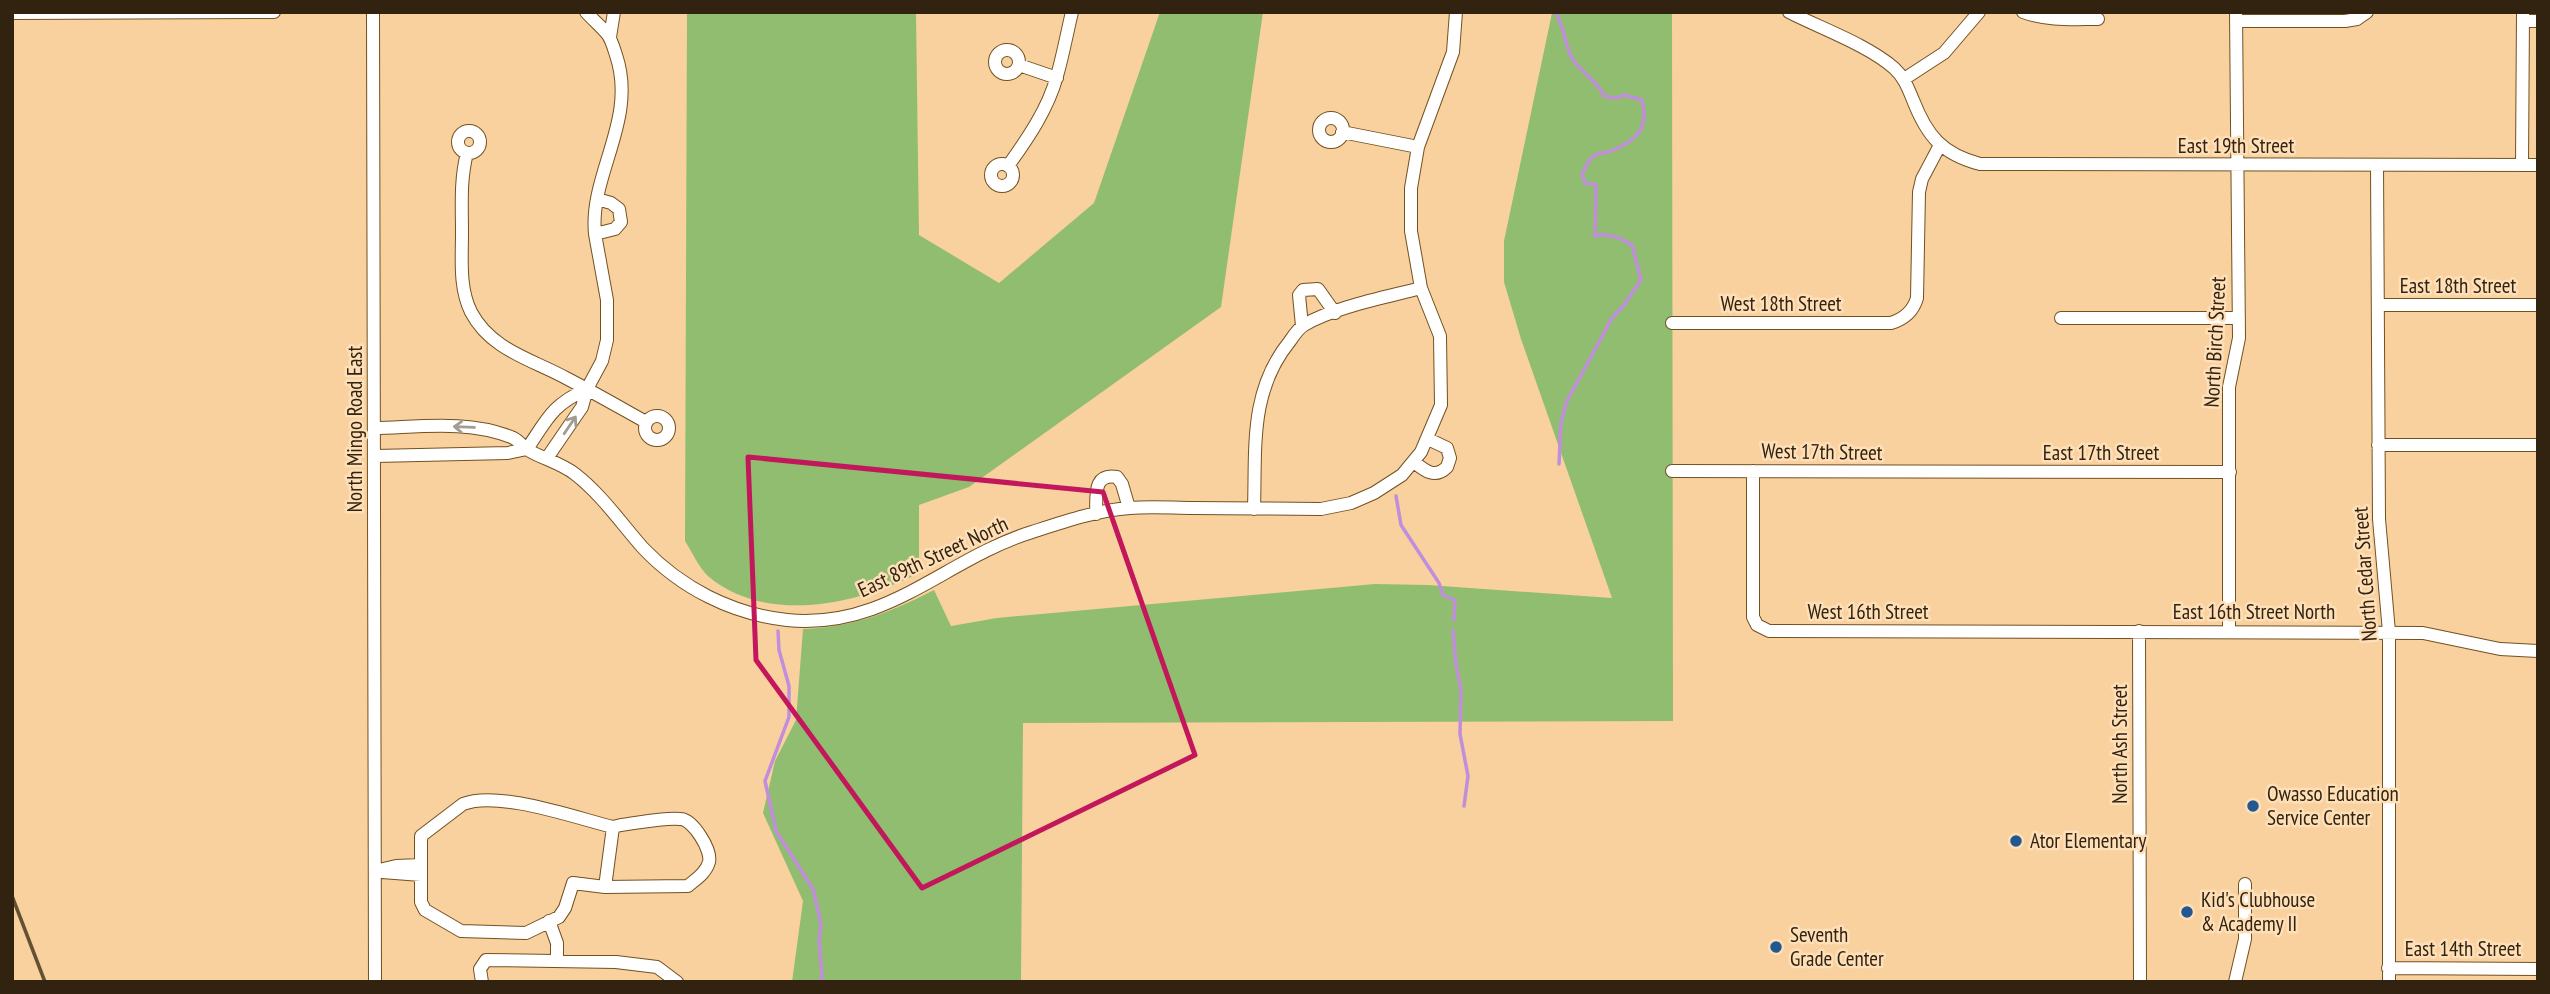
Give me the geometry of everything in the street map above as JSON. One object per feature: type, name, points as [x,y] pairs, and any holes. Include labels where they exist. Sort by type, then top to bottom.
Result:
[{"type":"street","name":"North Mingo Road East","points":[[373,12],[375,982]]},
{"type":"street","points":[[547,458],[582,407],[587,389],[602,360],[608,323],[607,300],[593,217],[615,137],[621,100],[619,63],[610,37],[586,12]]},
{"type":"street","points":[[610,37],[614,12]]},
{"type":"street","points":[[1009,166],[1032,133],[1057,78],[1072,12]]},
{"type":"street","name":"East 89th Street North","points":[[375,428],[481,428],[514,438],[527,449],[574,473],[644,548],[682,582],[741,611],[791,620],[854,616],[905,596],[976,555],[1030,533],[1096,514],[1129,508],[1321,509],[1351,503],[1374,493],[1402,475],[1414,462],[1428,439],[1441,405],[1440,336],[1421,288],[1411,231],[1411,188],[1419,147],[1453,52],[1456,12]]},
{"type":"street","points":[[1788,12],[1875,54],[1895,69],[1904,79],[1924,125],[1940,145]]},
{"type":"street","points":[[1904,79],[1944,53],[1979,12]]},
{"type":"street","points":[[2023,12],[2060,20],[2098,19]]},
{"type":"street","points":[[2236,16],[2345,21],[2357,19],[2367,12]]},
{"type":"street","points":[[12,13],[274,13]]},
{"type":"street","name":"North Birch Street","points":[[2229,631],[2229,387],[2239,338],[2236,16]]},
{"type":"street","points":[[2522,165],[2523,16],[2538,21]]},
{"type":"street","points":[[1018,65],[1057,78]]},
{"type":"street","points":[[1342,132],[1419,147]]},
{"type":"street","name":"East 19th Street","points":[[1940,145],[1959,159],[1980,164],[2538,165]]},
{"type":"street","name":"West 18th Street","points":[[1672,323],[1891,323],[1907,315],[1914,308],[1917,298],[1922,180],[1940,145]]},
{"type":"street","points":[[467,153],[462,172],[462,278],[471,311],[481,327],[496,343],[517,356],[587,389],[646,422]]},
{"type":"street","name":"North Cedar Street","points":[[2377,164],[2379,539],[2388,598],[2389,632],[2389,982]]},
{"type":"street","points":[[595,234],[615,229],[622,218],[616,205],[597,200]]},
{"type":"street","points":[[1254,509],[1258,406],[1268,375],[1284,348],[1302,326],[1335,313],[1421,288]]},
{"type":"street","points":[[1302,326],[1299,295],[1303,290],[1318,289],[1335,313]]},
{"type":"street","name":"East 18th Street","points":[[2378,305],[2538,305]]},
{"type":"street","points":[[2061,318],[2239,318]]},
{"type":"street","points":[[375,456],[508,453],[527,449],[551,413],[564,399],[587,389]]},
{"type":"street","points":[[1414,462],[1434,474],[1447,467],[1450,458],[1447,449],[1428,439]]},
{"type":"street","points":[[2378,445],[2538,445]]},
{"type":"street","name":"West 17th Street","points":[[1672,471],[1972,473]]},
{"type":"street","name":"West 16th Street","points":[[1753,471],[1753,617],[1757,625],[1769,631],[1968,631]]},
{"type":"street","name":"East 17th Street","points":[[1972,473],[2230,472]]},
{"type":"street","points":[[1096,514],[1097,484],[1101,478],[1110,476],[1117,477],[1122,484],[1129,508]]},
{"type":"street","name":"East 16th Street North","points":[[1968,631],[2389,632],[2438,634],[2500,649],[2538,650]]},
{"type":"street","name":"North Ash Street","points":[[2138,631],[2140,982]]},
{"type":"street","points":[[470,801],[508,801],[613,827],[682,819],[691,823],[708,850],[710,859],[704,872],[688,886],[604,887],[573,883],[565,908],[559,917],[526,933],[461,931],[425,910],[421,902],[421,870],[421,836],[470,801]]},
{"type":"street","points":[[604,887],[613,827]]},
{"type":"street","points":[[375,871],[396,866],[421,870]]},
{"type":"street","points":[[2235,982],[2245,939],[2245,884]]},
{"type":"street","points":[[550,921],[557,943],[557,961]]},
{"type":"street","points":[[482,982],[480,969],[486,960],[616,962],[657,967],[677,982]]},
{"type":"street","name":"East 14th Street","points":[[2388,968],[2538,969]]},
{"type":"highlighted area","points":[[748,457],[1103,492],[1195,755],[922,888],[756,660]]},
{"type":"green space","points":[[687,12],[916,12],[919,235],[999,283],[1094,203],[1160,12],[1263,12],[1221,307],[969,487],[919,505],[919,573],[869,593],[813,605],[758,601],[732,592],[705,573],[685,541]]},
{"type":"green space","points":[[1672,12],[1673,721],[1023,723],[1021,982],[792,982],[803,901],[763,813],[775,761],[796,720],[803,629],[855,622],[902,606],[934,590],[951,626],[997,618],[1375,584],[1428,585],[1612,598],[1521,339],[1504,282],[1504,241],[1552,13]]},
{"type":"waterway","points":[[1555,12],[1561,23],[1569,53],[1604,96],[1617,98],[1624,95],[1642,100],[1644,110],[1642,126],[1635,137],[1620,147],[1593,156],[1582,174],[1585,183],[1596,185],[1595,236],[1614,236],[1632,245],[1641,280],[1612,318],[1567,401],[1561,422],[1559,464]]},
{"type":"waterway","points":[[1396,496],[1401,525],[1439,583],[1443,595],[1455,600],[1454,620]]},
{"type":"waterway","points":[[1453,630],[1461,689],[1460,734],[1468,776],[1464,806]]},
{"type":"waterway","points":[[778,631],[779,650],[789,686],[789,717],[765,781],[776,831],[813,889],[821,924],[819,939],[822,977],[819,982]]},
{"type":"railway","points":[[12,896],[45,982]]},
{"type":"place","name":"Owasso Education Service Center","points":[[2253,806]]},
{"type":"place","name":"Ator Elementary","points":[[2016,841]]},
{"type":"place","name":"Kid's Clubhouse & Academy II","points":[[2187,912]]},
{"type":"place","name":"Seventh Grade Center","points":[[1776,947]]}]
